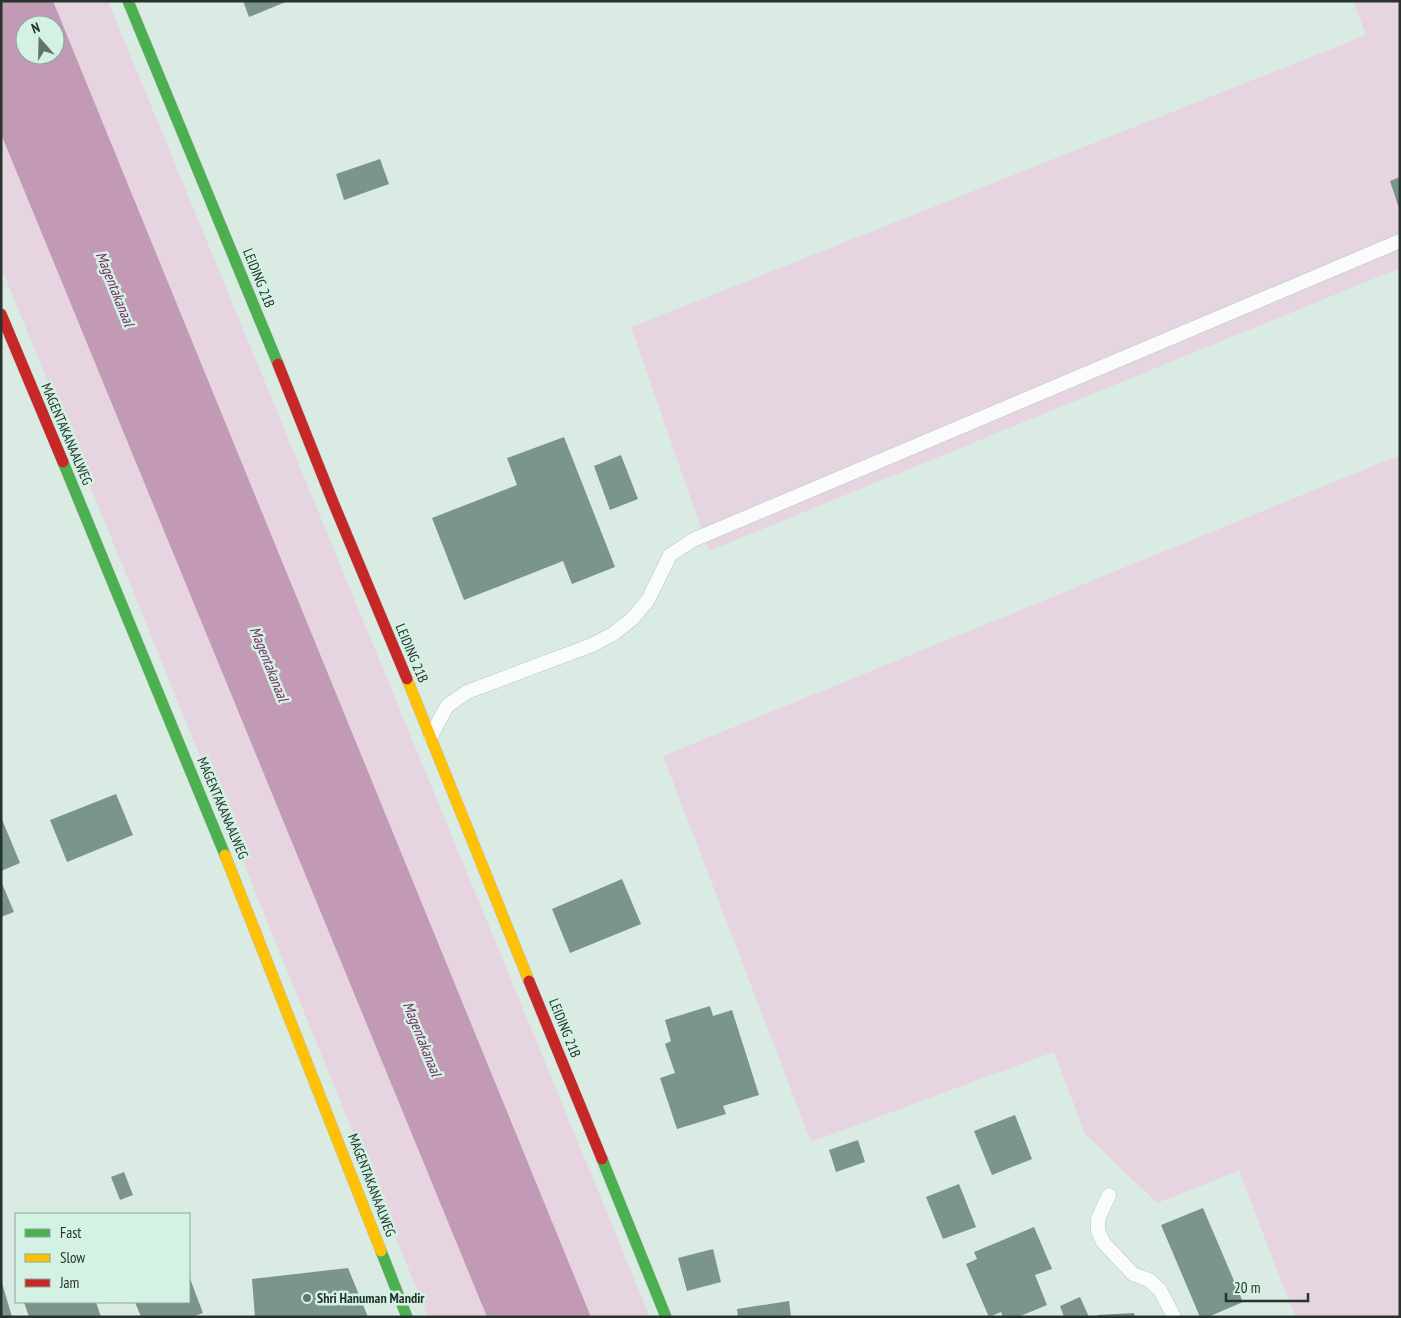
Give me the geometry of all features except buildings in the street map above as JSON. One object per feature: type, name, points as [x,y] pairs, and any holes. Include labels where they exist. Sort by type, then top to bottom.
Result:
[{"type":"street","name":"LEIDING 21B","points":[[128,1],[431,737],[666,1317]]},
{"type":"street","name":"MAGENTAKANAALWEG","points":[[2,317],[241,892],[407,1317]]},
{"type":"lane","points":[[431,737],[447,706],[467,692],[592,644],[613,634],[632,620],[648,600],[670,555],[693,540],[1400,241]]},
{"type":"lane","points":[[1109,1195],[1098,1219],[1098,1231],[1103,1242],[1133,1274],[1148,1280],[1160,1290],[1174,1317]]},
{"type":"shaded area","points":[[53,1],[108,1],[650,1317],[591,1317],[65,30],[65,15],[59,15]]},
{"type":"shaded area","points":[[1353,1],[1400,1],[1400,268],[709,551],[631,327],[1366,35]]},
{"type":"shaded area","points":[[1,134],[487,1317],[428,1317],[1,267]]},
{"type":"shaded area","points":[[1400,455],[1400,1317],[1295,1317],[1239,1171],[1157,1203],[1085,1134],[1054,1052],[811,1142],[663,756]]},
{"type":"water","name":"Magentakanaal","points":[[1,1],[53,1],[59,15],[15,15],[15,65],[65,65],[65,30],[591,1317],[487,1317],[1,134]]},
{"type":"traffic: fast","points":[[128,1],[278,364]]},
{"type":"traffic: fast","points":[[63,462],[225,855]]},
{"type":"traffic: fast","points":[[602,1159],[666,1317]]},
{"type":"traffic: fast","points":[[381,1251],[407,1317]]},
{"type":"traffic: slow","points":[[407,679],[529,981]]},
{"type":"traffic: slow","points":[[225,855],[381,1251]]},
{"type":"traffic: jam","points":[[1,314],[63,462]]},
{"type":"traffic: jam","points":[[278,364],[407,679]]},
{"type":"traffic: jam","points":[[529,981],[602,1159]]},
{"type":"place","name":"Shri Hanuman Mandir","points":[[307,1298]]}]
